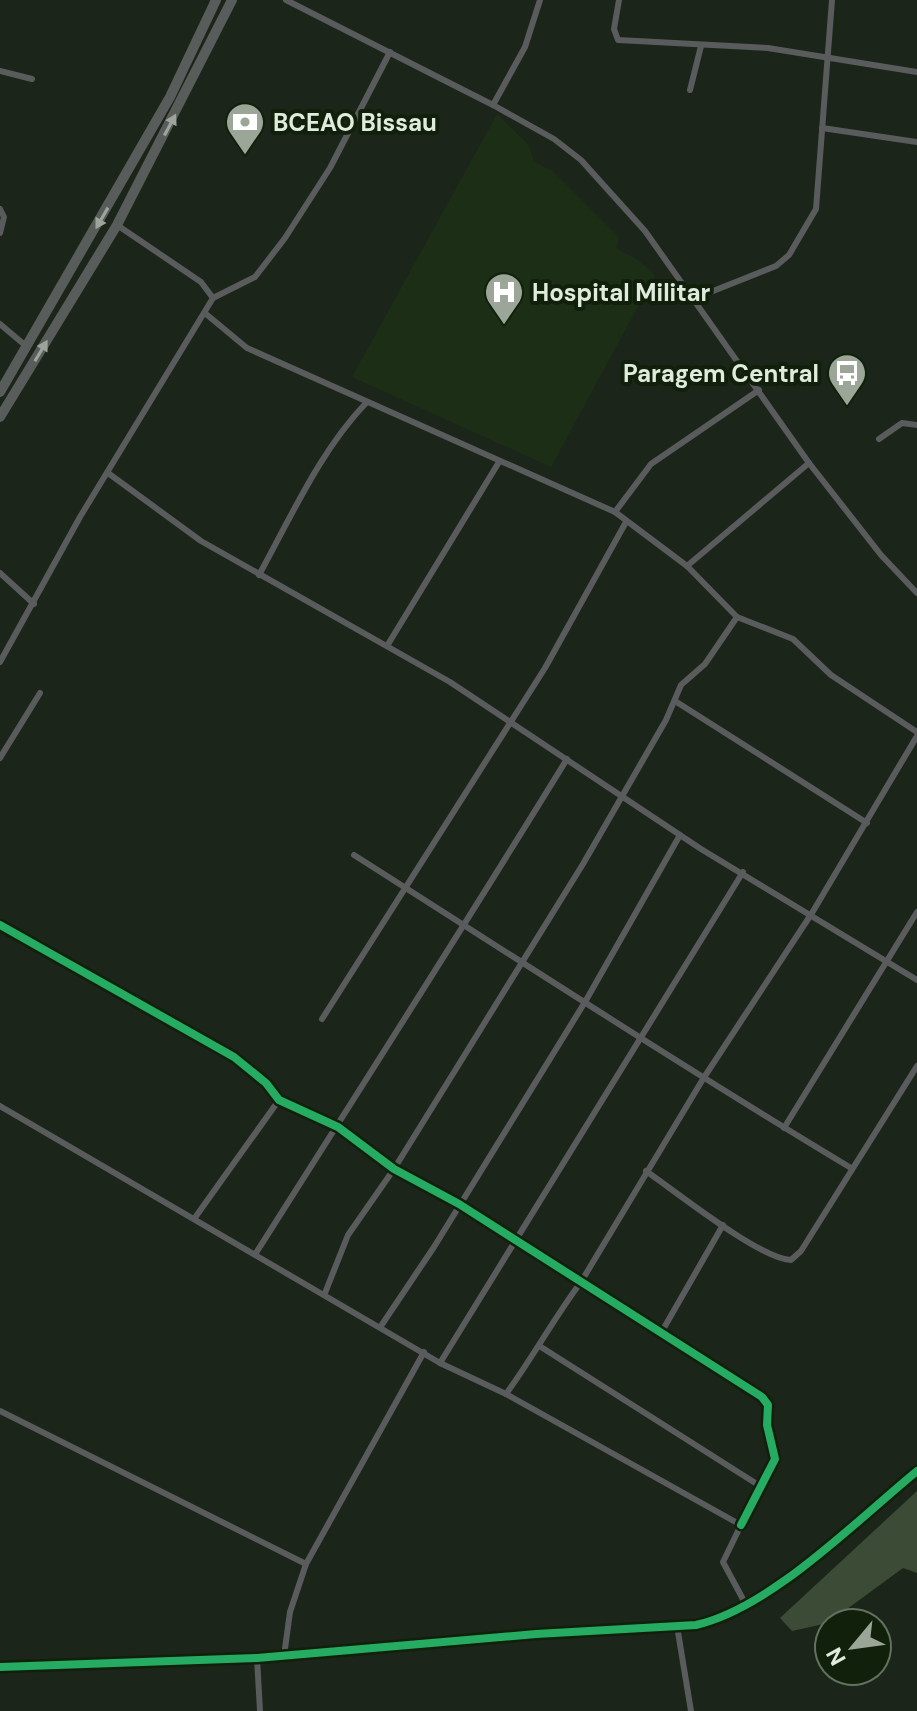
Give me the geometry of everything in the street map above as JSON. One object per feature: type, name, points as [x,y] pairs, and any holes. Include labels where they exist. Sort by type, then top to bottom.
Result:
[{"type":"main road","points":[[0,392],[170,97],[216,0]]},
{"type":"main road","points":[[0,417],[117,225],[232,0]]},
{"type":"street","points":[[286,0],[493,105],[554,139],[581,160],[645,231],[809,463],[881,555],[917,593]]},
{"type":"street","points":[[493,105],[525,47],[540,0]]},
{"type":"street","points":[[619,0],[614,29],[618,40],[768,48],[917,72]]},
{"type":"street","points":[[693,299],[758,275],[789,255],[816,209],[832,0]]},
{"type":"street","points":[[690,90],[701,46]]},
{"type":"street","points":[[0,662],[80,517],[213,298],[255,277],[285,238],[330,168],[390,52]]},
{"type":"street","points":[[0,71],[32,79]]},
{"type":"street","points":[[822,128],[917,142]]},
{"type":"street","points":[[0,209],[4,217],[0,233]]},
{"type":"street","points":[[117,225],[201,282],[213,298]]},
{"type":"street","points":[[206,314],[247,348],[615,512],[687,566],[737,617],[793,639],[831,675],[917,734],[812,913],[703,1079],[581,1282],[558,1312],[541,1347],[506,1394]]},
{"type":"street","points":[[0,324],[26,346]]},
{"type":"street","points":[[615,512],[651,464],[759,390]]},
{"type":"street","points":[[259,575],[309,484],[350,420],[366,403]]},
{"type":"street","points":[[879,439],[902,423],[917,425]]},
{"type":"street","points":[[387,646],[499,462]]},
{"type":"street","points":[[687,566],[809,463]]},
{"type":"street","points":[[108,473],[201,541],[387,646],[567,759],[680,835],[917,980]]},
{"type":"street","points":[[322,1019],[568,629],[626,522]]},
{"type":"street","points":[[0,573],[34,604]]},
{"type":"street","points":[[325,1293],[348,1235],[394,1169],[524,961],[623,796],[686,679],[705,664],[737,617]]},
{"type":"street","points":[[0,758],[40,693]]},
{"type":"street","points":[[675,701],[867,823]]},
{"type":"street","points":[[256,1253],[567,759]]},
{"type":"street","points":[[381,1326],[585,1002],[680,835]]},
{"type":"street","points":[[354,855],[524,961],[703,1079],[851,1168]]},
{"type":"street","points":[[440,1363],[743,872]]},
{"type":"street","points":[[784,1128],[917,912]]},
{"type":"street","points":[[0,925],[234,1057],[266,1083],[279,1100],[338,1127],[394,1169],[459,1204],[767,1401],[767,1425],[775,1459],[723,1562],[745,1603]]},
{"type":"street","points":[[646,1171],[723,1225],[775,1256],[791,1260],[801,1251],[917,1066]]},
{"type":"street","points":[[194,1219],[279,1100]]},
{"type":"street","points":[[0,1106],[325,1293],[440,1363],[506,1394],[741,1525]]},
{"type":"street","points":[[661,1333],[723,1225]]},
{"type":"street","points":[[541,1347],[760,1486]]},
{"type":"street","points":[[284,1656],[290,1612],[306,1564],[424,1352]]},
{"type":"street","points":[[0,1411],[306,1564]]},
{"type":"street","points":[[0,1667],[257,1658],[713,1621],[804,1566],[917,1471]]},
{"type":"street","points":[[677,1626],[691,1711]]},
{"type":"street","points":[[257,1658],[260,1711]]},
{"type":"shaded area","name":"Hospital Militar","points":[[497,114],[528,144],[534,161],[552,171],[619,238],[616,248],[638,260],[655,275],[551,467],[352,377]]},
{"type":"shaded area","points":[[917,1491],[917,1573],[903,1568],[850,1607],[813,1607],[813,1626],[792,1631],[780,1618]]},
{"type":"cycle path","points":[[0,925],[234,1057],[266,1083],[279,1100],[338,1127],[394,1169],[459,1204],[762,1397],[768,1405],[767,1425],[775,1459],[741,1525]]},
{"type":"cycle path","points":[[0,1667],[257,1658],[536,1634],[696,1625],[725,1616],[783,1582],[917,1471]]},
{"type":"place","name":"BCEAO Bissau","points":[[245,156]]},
{"type":"place","name":"Hospital Militar","points":[[504,326]]},
{"type":"place","name":"Paragem Central","points":[[847,407]]}]
